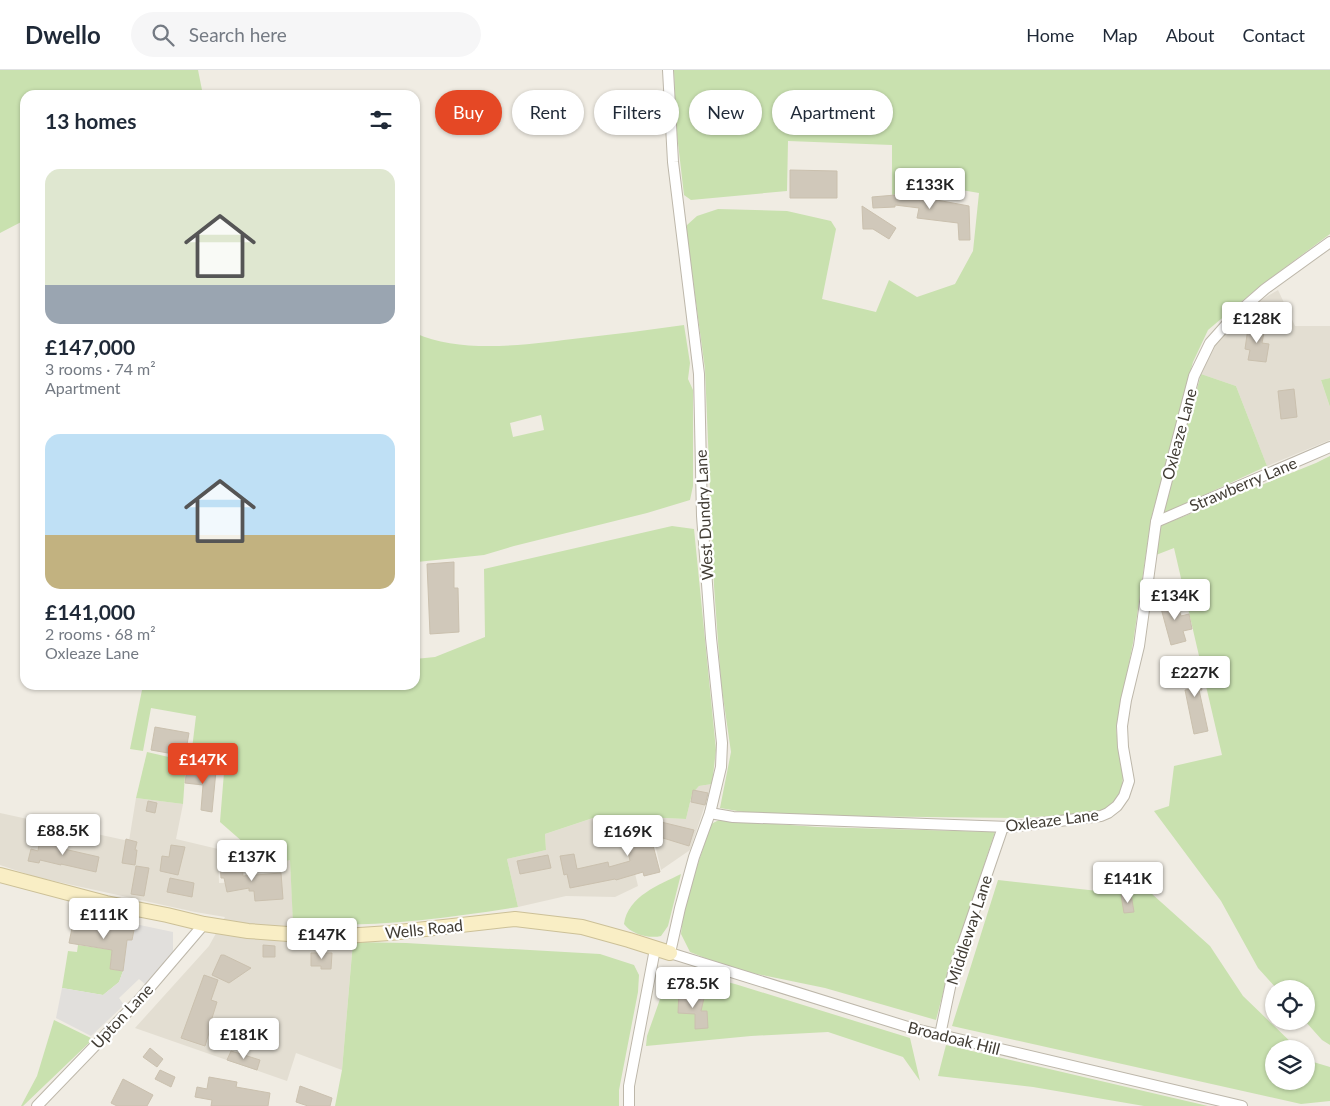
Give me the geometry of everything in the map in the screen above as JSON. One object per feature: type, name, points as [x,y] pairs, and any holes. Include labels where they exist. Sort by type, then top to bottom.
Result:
[{"type":"street","name":"West Dundry Lane","points":[[668,70],[673,162],[699,374],[702,516],[711,638],[722,743],[720,767],[710,813],[694,857],[670,953]]},
{"type":"street","name":"Oxleaze Lane","points":[[710,813],[733,817],[1003,827],[1101,816],[1117,806],[1124,796],[1129,781],[1123,747],[1122,726],[1138,646],[1156,522],[1194,376],[1210,343],[1234,316],[1265,289],[1330,242]]},
{"type":"street","name":"Strawberry Lane","points":[[1156,522],[1330,447]]},
{"type":"street","name":"Middleway Lane","points":[[940,1035],[953,973],[1003,827]]},
{"type":"street","name":"Wells Road","points":[[0,875],[106,903],[204,924],[279,934],[329,937],[390,933],[515,919],[582,927],[670,953]]},
{"type":"street","name":"Upton Lane","points":[[37,1106],[140,999],[204,924]]},
{"type":"street","points":[[628,1106],[629,1086],[656,949]]},
{"type":"street","name":"Broadoak Hill","points":[[670,953],[902,1025],[1242,1106]]},
{"type":"shaded area","points":[[1278,290],[1295,326],[1330,326],[1330,378],[1321,380],[1330,407],[1330,440],[1267,466],[1236,386],[1201,374],[1212,347],[1225,331],[1256,303]]},
{"type":"shaded area","points":[[712,784],[690,850],[661,870],[654,840],[629,849],[638,886],[615,897],[566,896],[518,907],[507,859],[546,850],[545,834],[602,815],[686,819],[692,794],[699,786]]},
{"type":"shaded area","points":[[136,798],[183,804],[176,839],[218,849],[219,883],[245,882],[244,868],[290,859],[294,940],[353,941],[342,1070],[296,1053],[287,1081],[135,1028],[209,946],[225,917],[36,877],[0,865],[0,813],[129,841]]},
{"type":"shaded area","points":[[135,924],[173,932],[173,953],[145,984],[139,979],[119,998],[124,1005],[91,1036],[56,1018],[62,988],[103,995],[119,982],[123,971],[127,940],[132,940]]},
{"type":"green space","points":[[0,70],[198,70],[202,90],[20,90],[20,223],[0,233]]},
{"type":"green space","points":[[674,70],[1330,70],[1330,234],[1260,286],[1208,330],[1193,362],[1151,519],[1133,643],[1116,729],[1123,777],[1121,793],[1110,806],[1100,813],[1018,818],[836,816],[749,813],[720,808],[731,752],[721,683],[714,586],[705,369],[687,225],[697,216],[718,209],[787,211],[831,221],[836,229],[822,299],[876,312],[889,280],[917,297],[955,284],[973,251],[979,193],[938,186],[892,195],[892,145],[788,141],[787,191],[691,200],[684,195],[677,135],[679,135],[679,90],[675,90]]},
{"type":"green space","points":[[684,325],[690,363],[688,379],[693,390],[693,486],[690,500],[484,555],[420,562],[420,335],[434,340],[475,346],[540,343]],"holes":[[[541,415],[544,430],[513,437],[510,423]]]},
{"type":"green space","points":[[1201,374],[1236,386],[1267,466],[1163,514]]},
{"type":"green space","points":[[1330,378],[1330,407],[1321,380]]},
{"type":"green space","points":[[1330,456],[1330,1045],[1322,1040],[1313,1030],[1315,1030],[1315,980],[1269,980],[1258,968],[1221,901],[1154,811],[1169,806],[1174,766],[1222,755],[1174,548],[1156,555],[1160,526]]},
{"type":"green space","points":[[672,526],[694,529],[716,750],[712,784],[699,786],[692,794],[686,819],[602,815],[545,834],[546,850],[507,859],[518,907],[378,924],[293,924],[290,860],[244,868],[244,843],[220,822],[225,760],[191,757],[196,716],[151,708],[143,751],[130,749],[142,690],[420,690],[420,658],[435,657],[485,637],[484,569]]},
{"type":"green space","points":[[147,752],[186,761],[183,804],[136,798]]},
{"type":"green space","points":[[719,820],[818,827],[995,832],[948,974],[936,1020],[825,988],[733,969],[690,952],[681,934],[684,906],[711,824]]},
{"type":"green space","points":[[681,874],[668,926],[661,936],[641,935],[627,928],[624,924],[627,914],[631,906],[638,899],[654,887]]},
{"type":"green space","points":[[998,880],[1098,891],[1142,885],[1210,946],[1243,996],[1265,1017],[1265,1030],[1278,1030],[1289,1040],[1265,1040],[1265,1090],[1315,1090],[1315,1062],[1330,1067],[1330,1101],[1301,1104],[952,1026]]},
{"type":"green space","points":[[353,942],[406,943],[600,954],[634,965],[639,975],[638,992],[619,1090],[619,1106],[335,1106],[342,1070]]},
{"type":"green space","points":[[78,945],[112,950],[110,969],[123,971],[119,982],[103,995],[62,988],[68,951],[77,952]]},
{"type":"green space","points":[[671,968],[735,984],[910,1038],[920,1081],[903,1057],[828,1032],[751,1036],[646,1046],[647,1036]]},
{"type":"green space","points":[[54,1020],[93,1039],[21,1106],[37,1076]]},
{"type":"green space","points":[[946,1045],[1208,1106],[1144,1106],[1033,1087],[938,1076]]},
{"type":"building","points":[[790,170],[837,171],[837,198],[790,198]]},
{"type":"building","points":[[921,191],[932,193],[931,199],[969,206],[970,240],[959,240],[958,223],[917,218],[919,208],[895,205],[895,207],[873,208],[872,197],[907,194],[920,195]]},
{"type":"building","points":[[862,206],[896,228],[889,239],[873,229],[863,229]]},
{"type":"building","points":[[1251,325],[1265,327],[1262,343],[1269,344],[1266,362],[1248,360],[1250,350],[1245,349],[1248,328],[1251,329]]},
{"type":"building","points":[[1294,389],[1297,417],[1281,419],[1278,391]]},
{"type":"building","points":[[454,562],[454,588],[458,588],[459,632],[430,634],[427,564]]},
{"type":"building","points":[[1175,597],[1181,616],[1189,614],[1192,629],[1183,631],[1186,641],[1171,645],[1159,601]]},
{"type":"building","points":[[1195,659],[1202,690],[1199,690],[1208,731],[1194,734],[1185,690],[1190,689],[1184,662]]},
{"type":"building","points":[[155,727],[189,733],[185,756],[151,750]]},
{"type":"building","points":[[187,768],[216,771],[212,812],[201,810],[203,785],[185,783]]},
{"type":"building","points":[[693,790],[708,793],[705,805],[691,802]]},
{"type":"building","points":[[148,801],[157,803],[155,813],[146,811]]},
{"type":"building","points":[[653,820],[694,830],[689,846],[650,834],[660,872],[644,876],[643,872],[616,880],[570,888],[567,874],[564,875],[560,856],[574,854],[577,869],[608,862],[609,867],[630,861],[625,836],[649,831]]},
{"type":"building","points":[[40,838],[55,842],[54,845],[65,847],[64,849],[99,857],[96,872],[40,860],[39,863],[28,861],[31,849],[38,851]]},
{"type":"building","points":[[126,839],[137,842],[135,865],[122,863]]},
{"type":"building","points":[[171,845],[185,847],[178,875],[160,871],[162,856],[169,857]]},
{"type":"building","points":[[548,855],[551,868],[520,874],[517,861]]},
{"type":"building","points":[[234,860],[234,870],[243,869],[243,876],[281,873],[283,899],[255,901],[254,891],[249,891],[249,888],[227,892],[224,878],[221,878],[220,861]]},
{"type":"building","points":[[136,866],[149,868],[144,896],[131,894]]},
{"type":"building","points":[[170,878],[194,883],[192,897],[167,892]]},
{"type":"building","points":[[1131,894],[1134,912],[1124,913],[1121,895]]},
{"type":"building","points":[[104,915],[114,917],[112,927],[134,930],[132,940],[127,940],[123,971],[110,969],[112,950],[69,943],[73,923],[102,927]]},
{"type":"building","points":[[263,945],[275,946],[275,957],[263,957]]},
{"type":"building","points":[[311,953],[332,953],[331,969],[311,966]]},
{"type":"building","points":[[221,955],[251,968],[229,983],[212,975]]},
{"type":"building","points":[[204,975],[218,980],[211,1000],[217,1002],[205,1046],[181,1038]]},
{"type":"building","points":[[679,991],[704,998],[701,1011],[707,1011],[708,1028],[695,1029],[695,1014],[678,1013]]},
{"type":"building","points":[[150,1048],[163,1059],[157,1067],[143,1057]]},
{"type":"building","points":[[231,1051],[260,1060],[257,1070],[227,1060]]},
{"type":"building","points":[[160,1070],[175,1077],[171,1087],[155,1079]]},
{"type":"building","points":[[209,1077],[237,1082],[236,1087],[270,1093],[268,1106],[211,1106],[212,1100],[195,1097],[197,1087],[207,1089]]},
{"type":"building","points":[[123,1079],[153,1095],[147,1106],[117,1106],[111,1103]]},
{"type":"building","points":[[300,1086],[332,1098],[330,1106],[308,1106],[296,1102]]}]
